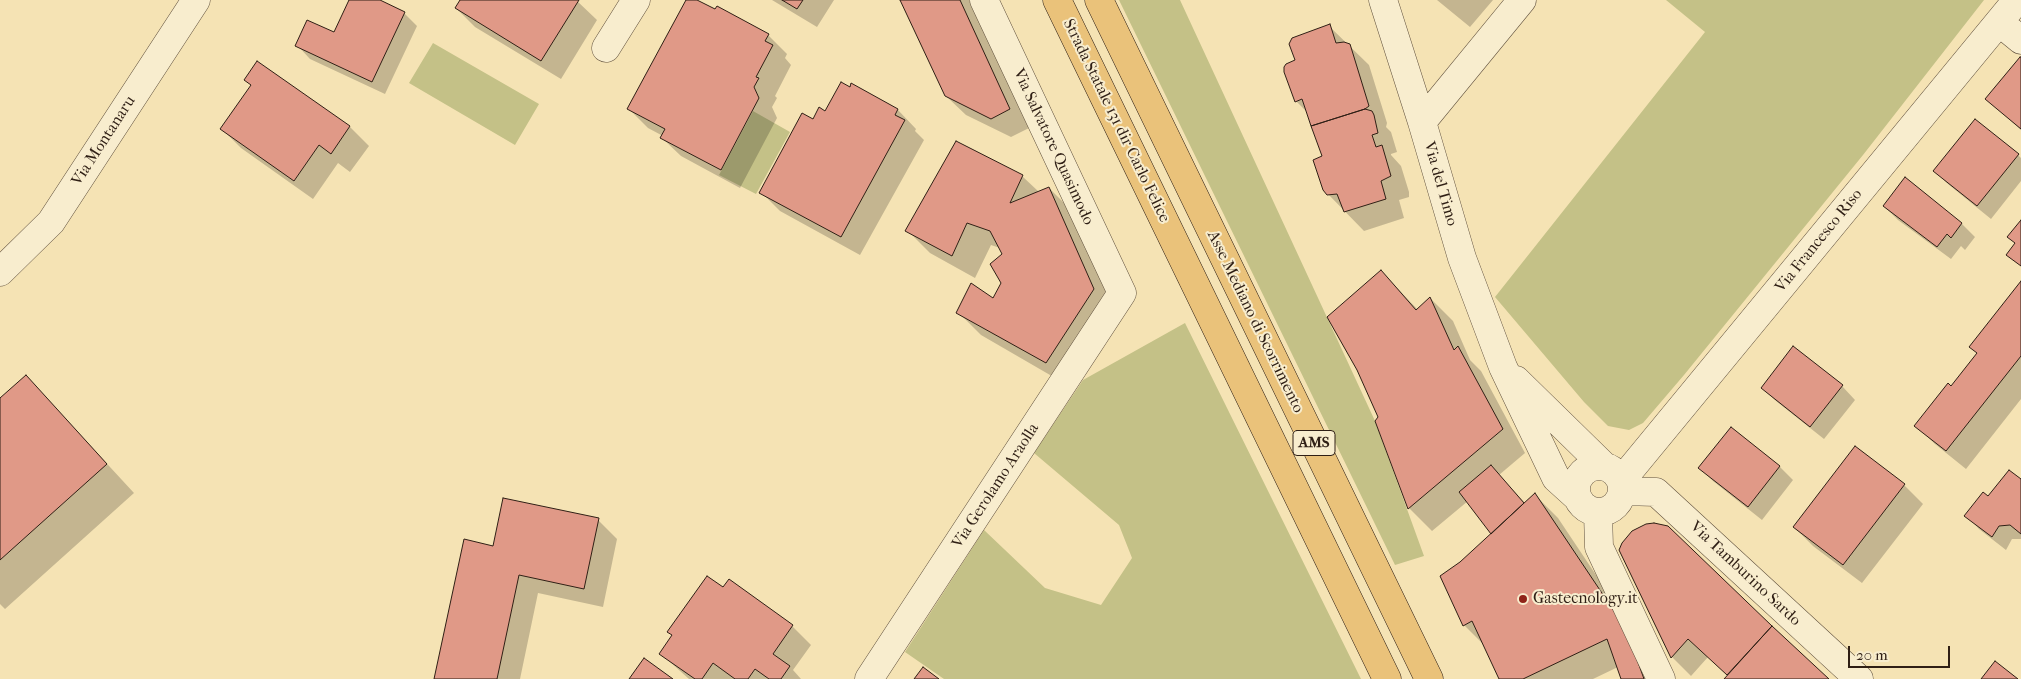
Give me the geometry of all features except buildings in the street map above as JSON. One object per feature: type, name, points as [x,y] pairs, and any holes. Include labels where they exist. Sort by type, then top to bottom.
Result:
[{"type":"highway","name":"Strada Statale 131 dir Carlo Felice","points":[[1057,0],[1387,679]]},
{"type":"highway","name":"Asse Mediano di Scorrimento","points":[[1099,0],[1429,679]]},
{"type":"street","name":"Via Montanaru","points":[[0,272],[51,222],[196,0]]},
{"type":"street","points":[[606,48],[636,0]]},
{"type":"street","name":"Via Salvatore Quasimodo","points":[[984,0],[1122,293]]},
{"type":"street","name":"Via del Timo","points":[[1383,0],[1422,122],[1462,258],[1503,367],[1556,478],[1588,505]]},
{"type":"street","points":[[1422,122],[1522,0]]},
{"type":"street","name":"Via Francesco Riso","points":[[1616,480],[2017,0]]},
{"type":"street","points":[[1999,22],[2021,40]]},
{"type":"street","name":"Via Gerolamo Araolla","points":[[869,679],[1122,293]]},
{"type":"street","name":"Via del Timo","points":[[1503,367],[1616,480]]},
{"type":"street","points":[[1588,505],[1608,512],[1614,508],[1620,501],[1616,480],[1590,468],[1580,476],[1577,482],[1588,505],[1599,547],[1661,679]]},
{"type":"street","name":"Via Tamburino Sardo","points":[[1616,480],[1656,492],[1859,679]]},
{"type":"shaded area","points":[[1119,0],[1180,0],[1375,421],[1424,556],[1395,565]]},
{"type":"shaded area","points":[[1666,0],[1984,0],[1863,155],[1684,375],[1643,423],[1629,430],[1608,426],[1584,402],[1495,297],[1705,32]]},
{"type":"shaded area","points":[[433,43],[539,104],[515,145],[409,83]]},
{"type":"shaded area","points":[[753,111],[790,132],[756,194],[719,175]]},
{"type":"shaded area","points":[[1185,323],[1361,679],[944,679],[905,652],[984,530],[1045,588],[1101,605],[1132,558],[1119,525],[1034,453],[1083,380]]},
{"type":"place","name":"Gastecnology.it","points":[[1523,599]]}]
